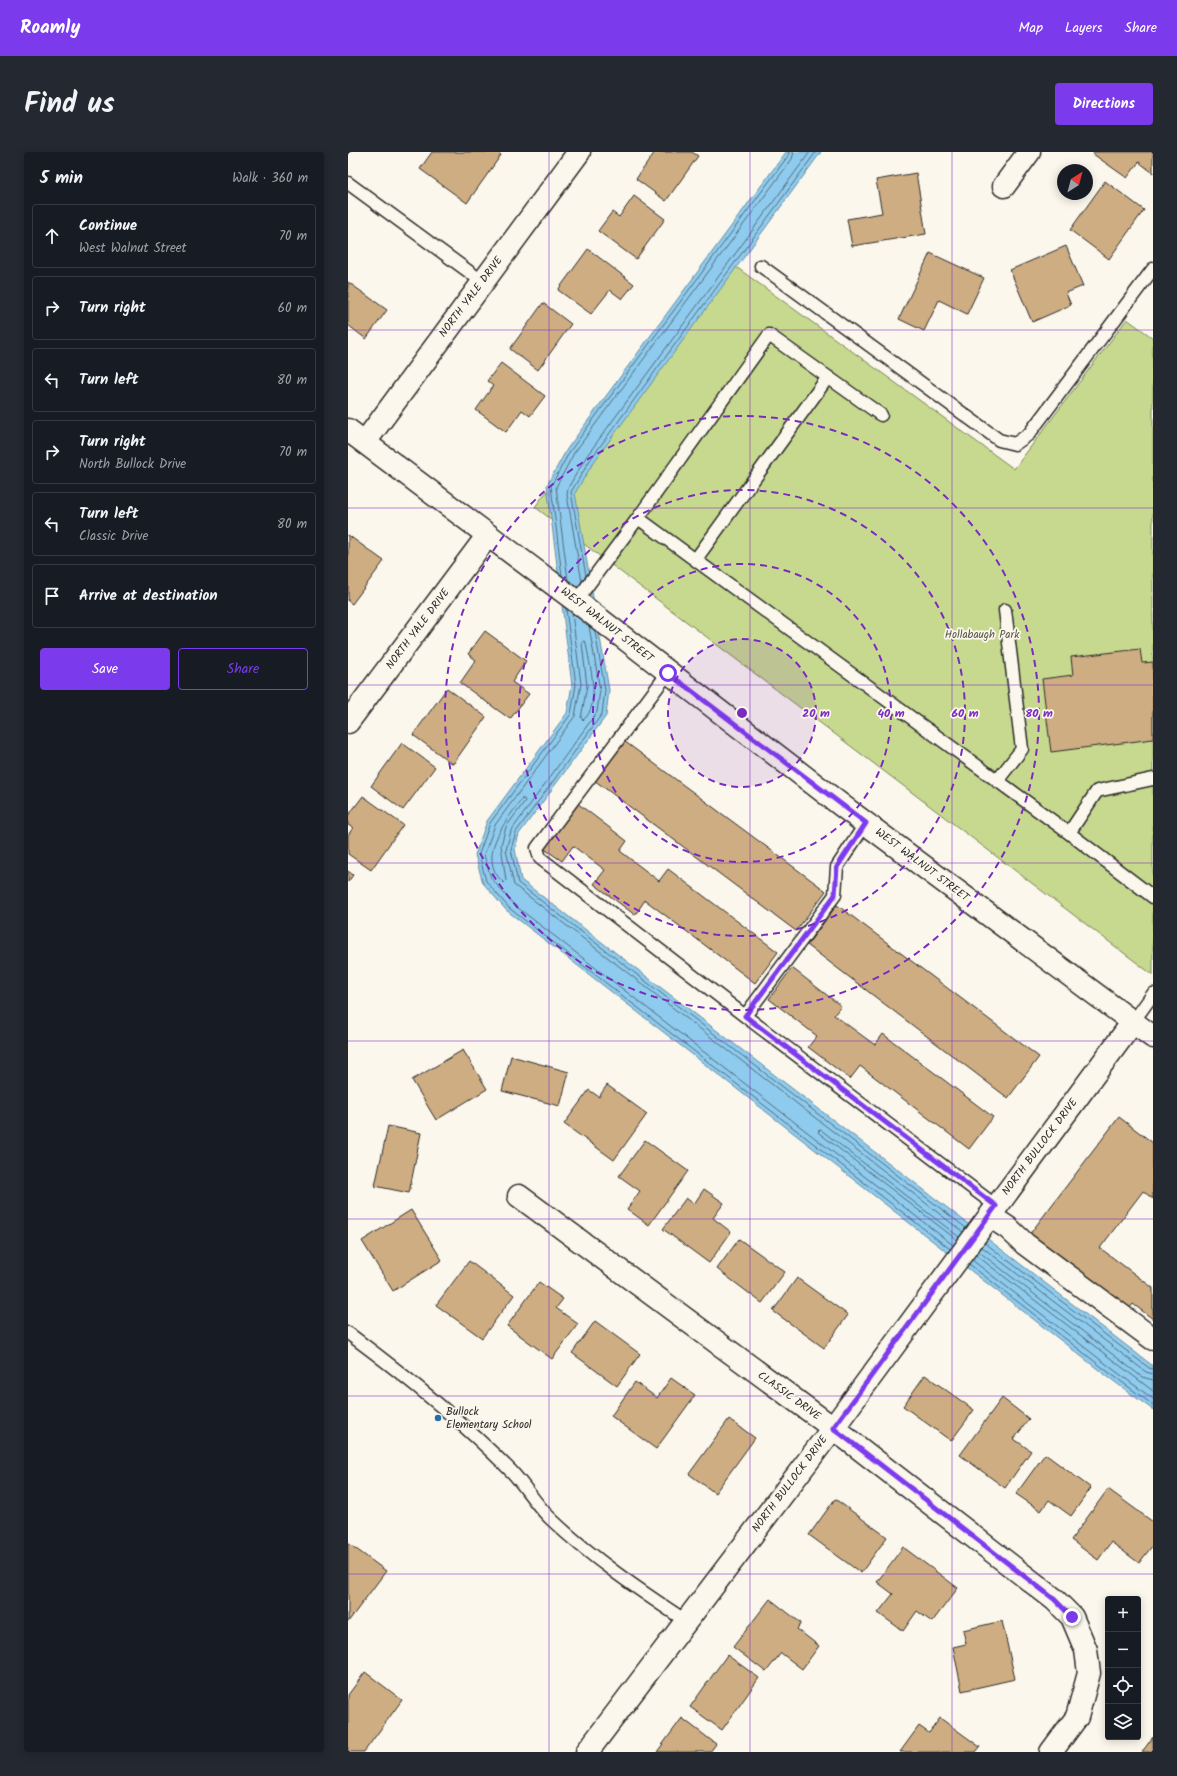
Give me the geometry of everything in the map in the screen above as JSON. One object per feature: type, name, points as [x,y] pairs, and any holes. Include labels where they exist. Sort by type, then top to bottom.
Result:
[{"type":"street","name":"NORTH YALE DRIVE","points":[[356,436],[483,282],[579,152]]},
{"type":"street","points":[[1004,186],[1029,152]]},
{"type":"street","name":"WEST WALNUT STREET","points":[[356,436],[576,601],[668,673],[866,823],[1153,1037]]},
{"type":"street","name":"NORTH YALE DRIVE","points":[[348,722],[488,535]]},
{"type":"street","name":"NORTH BULLOCK DRIVE","points":[[587,1752],[833,1428],[1133,1022]]},
{"type":"street","name":"CLASSIC DRIVE","points":[[519,1196],[833,1428],[1054,1599],[1072,1617],[1086,1650],[1089,1674],[1077,1717],[1051,1752]]},
{"type":"street","points":[[990,1215],[1008,1228],[1025,1244],[1153,1339]]},
{"type":"lane","points":[[348,183],[483,282]]},
{"type":"lane","points":[[761,266],[999,440],[1015,444],[1029,434],[1153,269]]},
{"type":"lane","points":[[576,601],[638,518],[769,335],[881,415]]},
{"type":"lane","points":[[696,559],[828,377]]},
{"type":"lane","points":[[638,518],[696,559],[1153,896]]},
{"type":"lane","points":[[997,781],[1022,749],[1005,610]]},
{"type":"lane","points":[[668,673],[537,848],[540,858],[550,868],[745,1016],[990,1215]]},
{"type":"lane","points":[[1069,833],[1097,791],[1153,778]]},
{"type":"lane","points":[[745,1016],[835,895],[837,867],[866,823]]},
{"type":"lane","points":[[1133,1022],[1153,994]]},
{"type":"lane","points":[[348,1333],[466,1427],[513,1473],[550,1518],[623,1579],[686,1621]]},
{"type":"green space","name":"Hollabaugh Park","points":[[721,256],[1014,469],[1127,319],[1153,338],[1153,975],[535,507]]},
{"type":"water","points":[[786,152],[821,152],[593,463],[575,493],[609,690],[606,716],[519,834],[515,849],[521,880],[1153,1366],[1153,1410],[1104,1374],[506,910],[483,883],[475,855],[487,821],[567,713],[572,685],[547,485],[567,449]]},
{"type":"building","points":[[432,152],[498,152],[501,155],[467,203],[420,169]]},
{"type":"building","points":[[655,152],[692,152],[698,156],[666,201],[636,179]]},
{"type":"building","points":[[1094,152],[1153,152],[1153,173],[1139,162],[1127,178],[1093,154]]},
{"type":"building","points":[[916,173],[926,234],[852,246],[847,219],[882,213],[876,180]]},
{"type":"building","points":[[1105,181],[1144,210],[1109,259],[1070,230],[1091,200],[1093,200]]},
{"type":"building","points":[[634,196],[665,219],[636,259],[598,231],[612,212],[619,217]]},
{"type":"building","points":[[1066,246],[1083,286],[1066,293],[1071,305],[1032,322],[1010,270]]},
{"type":"building","points":[[588,249],[634,284],[622,299],[610,290],[591,314],[558,290]]},
{"type":"building","points":[[930,253],[984,278],[967,314],[939,300],[924,331],[899,319]]},
{"type":"building","points":[[348,282],[387,310],[366,339],[348,325]]},
{"type":"building","points":[[543,303],[571,324],[538,370],[510,349]]},
{"type":"building","points":[[501,363],[545,396],[530,416],[522,410],[506,432],[476,410],[493,386],[487,381]]},
{"type":"building","points":[[348,535],[384,561],[352,604],[348,601]]},
{"type":"building","points":[[485,631],[526,661],[512,682],[529,694],[510,719],[460,683],[476,660],[468,654]]},
{"type":"building","points":[[1140,649],[1142,663],[1153,662],[1153,739],[1051,752],[1042,679],[1073,675],[1071,657]]},
{"type":"building","points":[[447,688],[486,717],[453,764],[413,735]]},
{"type":"building","points":[[624,741],[826,891],[796,931],[594,780]]},
{"type":"building","points":[[402,743],[435,767],[403,810],[371,786]]},
{"type":"building","points":[[363,796],[403,825],[371,870],[348,854],[348,835],[353,828],[348,825],[348,816]]},
{"type":"building","points":[[577,803],[627,841],[620,851],[659,881],[668,869],[778,952],[755,983],[645,900],[635,915],[594,884],[605,870],[573,846],[562,861],[543,848]]},
{"type":"building","points":[[348,871],[353,875],[348,882]]},
{"type":"building","points":[[837,905],[1039,1057],[1008,1098],[807,945]]},
{"type":"building","points":[[792,968],[841,1006],[834,1015],[875,1045],[883,1034],[993,1117],[969,1149],[860,1066],[850,1079],[808,1047],[817,1036],[769,999]]},
{"type":"building","points":[[463,1050],[487,1089],[436,1120],[412,1080]]},
{"type":"building","points":[[511,1056],[569,1072],[560,1106],[502,1091]]},
{"type":"building","points":[[607,1085],[647,1114],[614,1160],[564,1124],[589,1090],[599,1097]]},
{"type":"building","points":[[1119,1117],[1153,1143],[1153,1199],[1143,1191],[1100,1248],[1153,1288],[1153,1319],[1133,1304],[1125,1314],[1026,1239]]},
{"type":"building","points":[[388,1126],[421,1133],[409,1193],[375,1186]]},
{"type":"building","points":[[645,1140],[688,1171],[649,1225],[627,1209],[640,1191],[619,1176]]},
{"type":"building","points":[[704,1189],[724,1203],[713,1218],[731,1232],[709,1263],[663,1229],[686,1198],[694,1204]]},
{"type":"building","points":[[411,1210],[442,1260],[393,1291],[362,1241]]},
{"type":"building","points":[[739,1239],[785,1272],[762,1303],[717,1269]]},
{"type":"building","points":[[469,1261],[514,1295],[482,1338],[436,1305]]},
{"type":"building","points":[[797,1278],[848,1315],[824,1348],[773,1311]]},
{"type":"building","points":[[539,1282],[563,1299],[556,1308],[578,1324],[552,1359],[507,1326]]},
{"type":"building","points":[[595,1321],[640,1354],[617,1386],[572,1353]]},
{"type":"building","points":[[925,1375],[974,1410],[951,1441],[903,1406]]},
{"type":"building","points":[[671,1378],[695,1395],[656,1449],[611,1416],[635,1382],[657,1398]]},
{"type":"building","points":[[1002,1398],[1029,1419],[1014,1439],[1031,1451],[1005,1488],[960,1455]]},
{"type":"building","points":[[729,1419],[755,1438],[715,1493],[689,1474]]},
{"type":"building","points":[[1045,1454],[1091,1488],[1071,1516],[1049,1500],[1041,1511],[1016,1494]]},
{"type":"building","points":[[1108,1489],[1153,1522],[1153,1545],[1139,1563],[1111,1542],[1098,1560],[1071,1540]]},
{"type":"building","points":[[835,1499],[887,1537],[861,1573],[809,1535]]},
{"type":"building","points":[[348,1543],[386,1571],[348,1622]]},
{"type":"building","points":[[903,1547],[958,1588],[932,1622],[917,1611],[903,1631],[878,1613],[893,1594],[877,1582]]},
{"type":"building","points":[[770,1599],[801,1623],[797,1629],[819,1646],[802,1669],[781,1653],[766,1672],[733,1647]]},
{"type":"building","points":[[1002,1621],[1015,1679],[962,1691],[953,1647],[966,1644],[963,1630]]},
{"type":"building","points":[[727,1655],[759,1678],[722,1730],[690,1707]]},
{"type":"building","points":[[365,1672],[402,1700],[364,1752],[348,1752],[348,1695]]},
{"type":"building","points":[[682,1718],[716,1744],[710,1752],[657,1752]]},
{"type":"building","points":[[940,1718],[980,1747],[976,1752],[900,1752],[919,1726],[929,1733]]},
{"type":"building","points":[[1153,1737],[1153,1752],[1142,1752]]},
{"type":"place","name":"Bullock Elementary School","points":[[438,1418]]},
{"type":"route","points":[[668,673],[866,823],[837,867],[835,895],[745,1016],[996,1206],[833,1428],[1054,1599],[1072,1617]]}]
